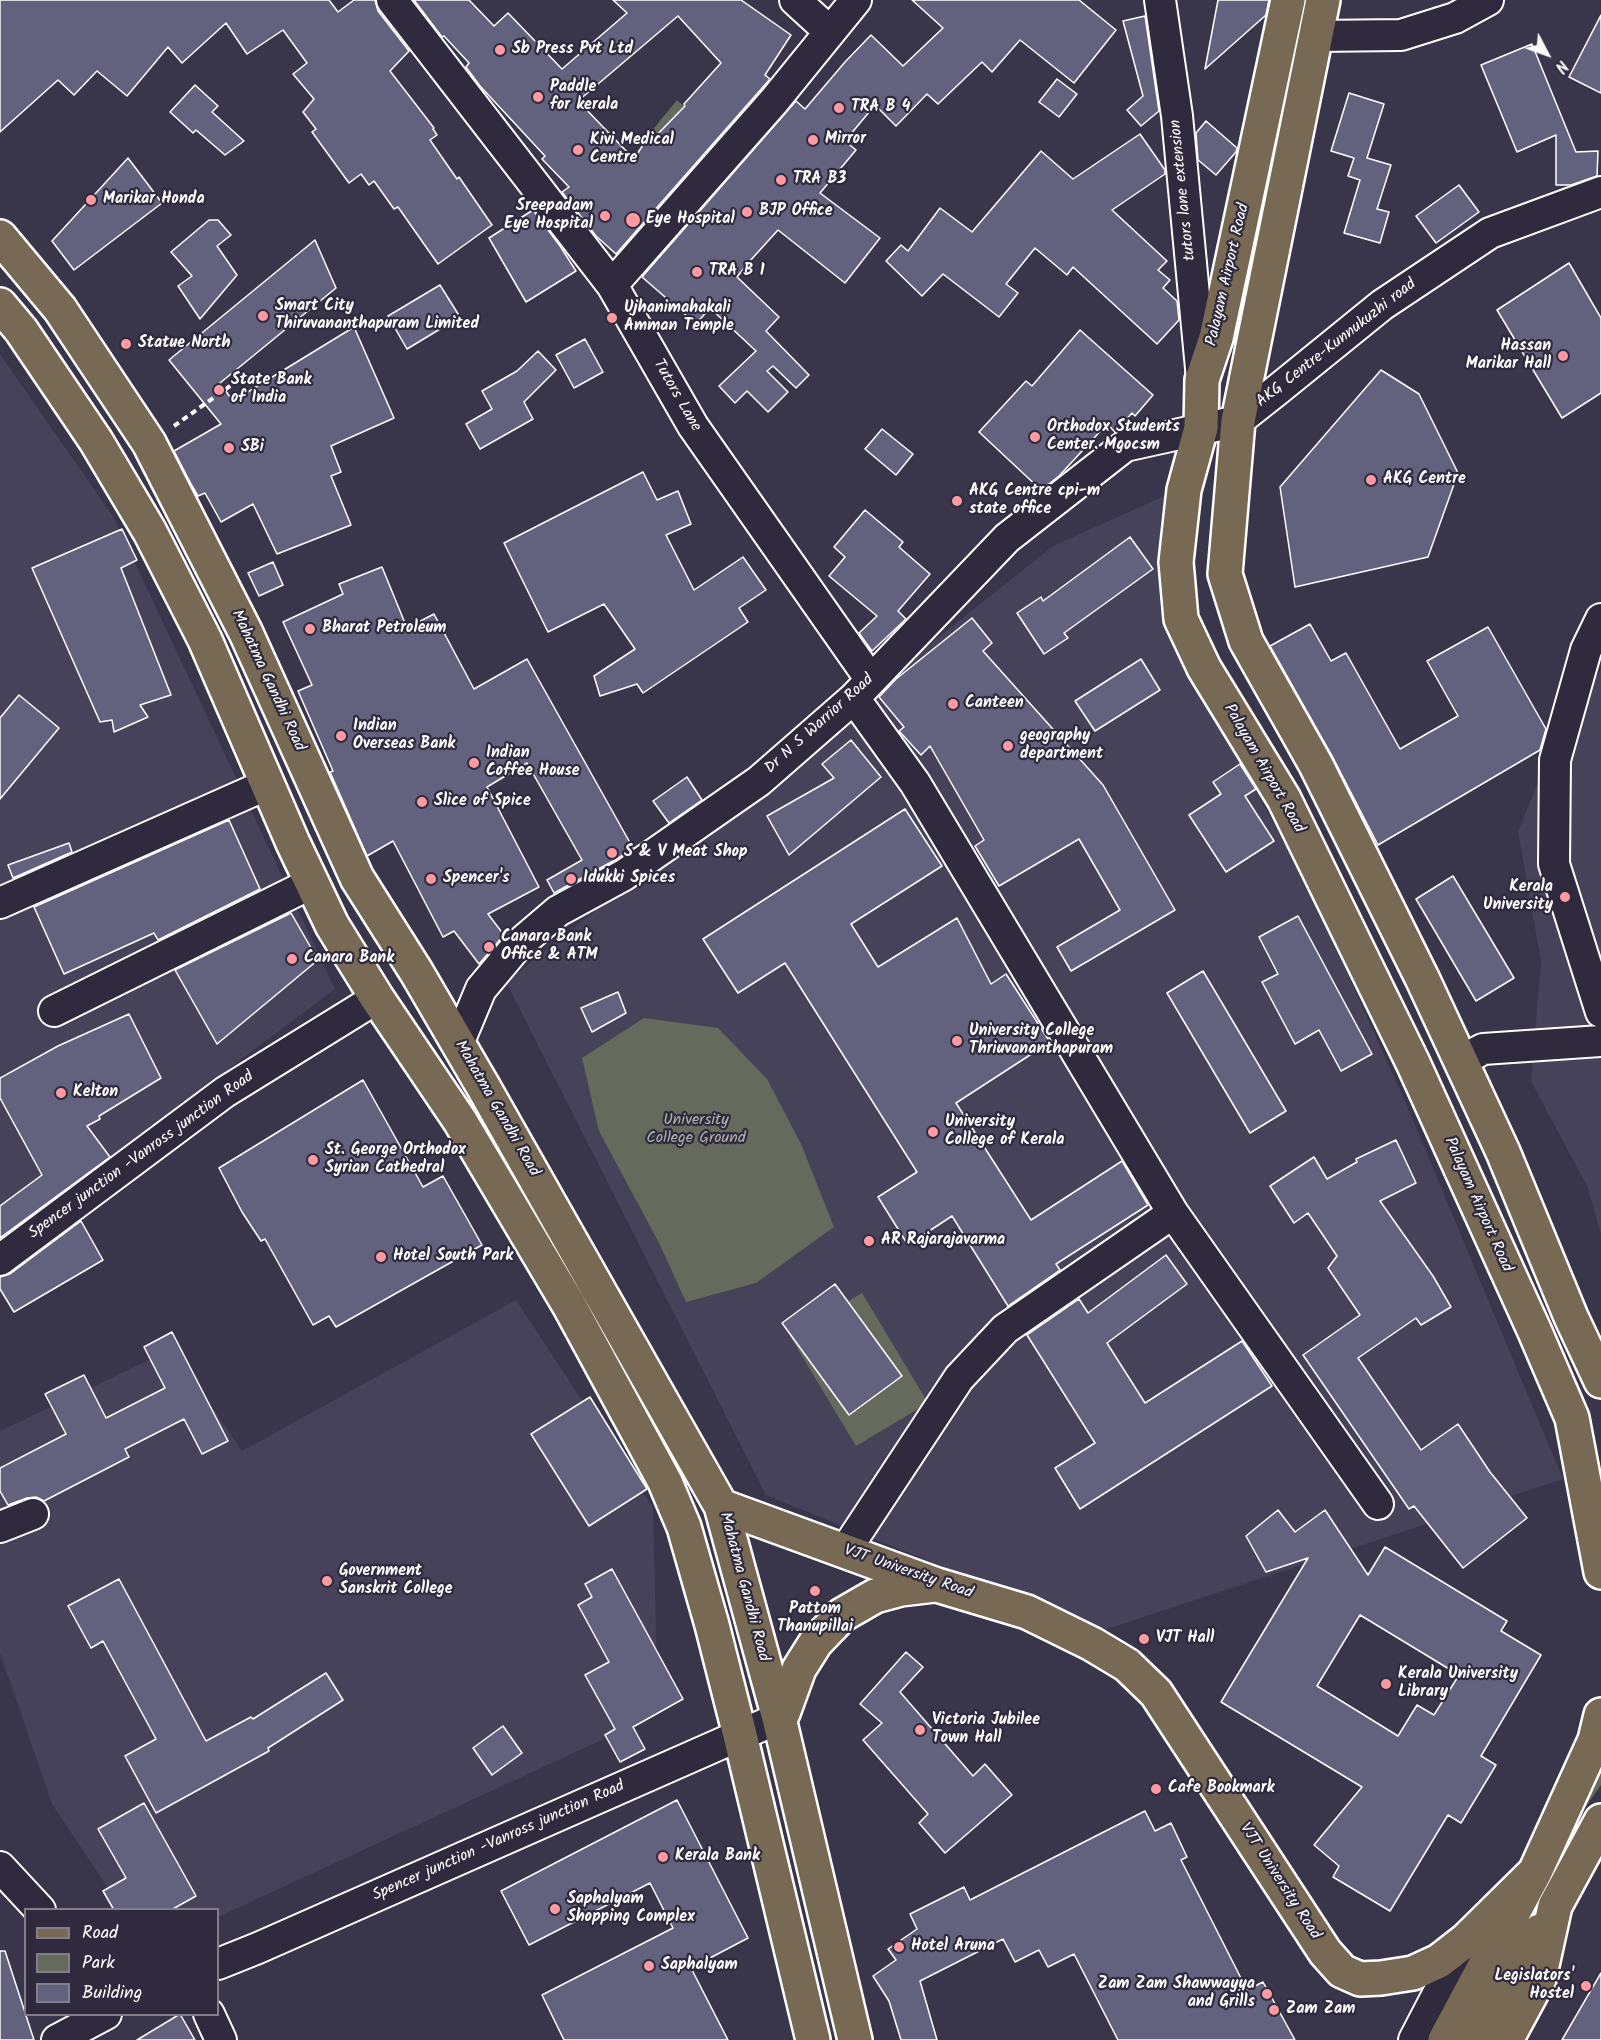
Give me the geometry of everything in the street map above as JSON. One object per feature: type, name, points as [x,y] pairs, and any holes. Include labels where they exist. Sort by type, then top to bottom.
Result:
[{"type":"main road","name":"Palayam Airport Road","points":[[1288,0],[1216,338],[1202,380],[1201,428],[1184,490],[1176,562],[1180,618],[1204,668],[1284,799],[1413,1063],[1539,1342],[1572,1419],[1601,1572]]},
{"type":"main road","points":[[1323,0],[1238,420],[1225,574],[1246,640],[1316,765],[1461,1061],[1503,1152],[1571,1317],[1601,1381]]},
{"type":"main road","name":"Mahatma Gandhi Road","points":[[0,237],[60,309],[149,443],[246,633],[357,878],[417,973],[721,1506],[779,1718],[855,2040]]},
{"type":"main road","points":[[0,305],[21,330],[96,441],[150,532],[205,640],[332,925],[377,998],[460,1121],[568,1305],[665,1482],[684,1527],[740,1735],[813,2040]]},
{"type":"main road","name":"VJT University Road","points":[[721,1506],[937,1585],[1027,1612],[1092,1644],[1127,1665],[1156,1693],[1325,1952],[1342,1971],[1360,1979],[1381,1978],[1413,1973],[1439,1961],[1466,1940],[1535,1872]]},
{"type":"main road","points":[[779,1718],[783,1713],[799,1669],[816,1642],[842,1615],[874,1596],[901,1589],[937,1585]]},
{"type":"main road","points":[[1445,2040],[1535,1872],[1595,1740],[1601,1715]]},
{"type":"main road","points":[[1476,2040],[1555,1906],[1601,1821]]},
{"type":"main road","points":[[1506,2040],[1539,1979],[1555,1906]]},
{"type":"street","name":"Tutors Lane","points":[[392,0],[612,285],[693,426],[862,689],[915,783],[1173,1213],[1378,1504]]},
{"type":"street","points":[[795,0],[830,32]]},
{"type":"street","points":[[612,285],[766,109],[856,0]]},
{"type":"street","name":"tutors lane extension","points":[[1160,0],[1177,116],[1202,380]]},
{"type":"street","points":[[1316,36],[1401,35],[1455,18],[1488,0]]},
{"type":"street","name":"AKG Centre-Kunnukuzhi road","points":[[1201,428],[1238,420],[1276,392],[1382,305],[1490,233],[1601,192]]},
{"type":"street","name":"Dr N S Warrior Road","points":[[458,1044],[481,989],[518,946],[558,911],[624,875],[759,781],[862,689],[1007,538],[1125,446],[1201,428]]},
{"type":"street","points":[[1601,619],[1586,650],[1555,760],[1554,864],[1601,1012]]},
{"type":"street","points":[[0,903],[268,784]]},
{"type":"street","points":[[54,1011],[312,883]]},
{"type":"street","name":"Spencer junction -Vanross junction Road","points":[[0,1260],[225,1092],[377,998]]},
{"type":"street","points":[[1461,1061],[1484,1049],[1601,1041]]},
{"type":"street","points":[[846,1551],[959,1378],[1005,1329],[1173,1213]]},
{"type":"street","points":[[0,1527],[33,1514]]},
{"type":"street","name":"Spencer junction -Vanross junction Road","points":[[219,1964],[779,1718]]},
{"type":"street","points":[[0,1867],[38,1908]]},
{"type":"street","points":[[1414,2040],[1466,1940]]},
{"type":"street","points":[[57,2040],[102,2016]]},
{"type":"street","points":[[209,2016],[221,2040]]},
{"type":"path","points":[[149,443],[240,379]]},
{"type":"shaded area","points":[[0,354],[114,518],[335,989],[0,1240]]},
{"type":"shaded area","name":"University College Thriuvananthapuram","points":[[1173,492],[1164,624],[1307,884],[1404,1099],[1563,1479],[1101,1631],[766,1495],[506,982],[1053,546]]},
{"type":"shaded area","name":"Kerala University","points":[[1601,669],[1601,1235],[1588,1188],[1531,1081],[1541,961],[1518,832],[1550,753]]},
{"type":"shaded area","name":"Government Sanskrit College","points":[[516,1300],[653,1508],[658,1714],[219,1917],[219,1908],[121,1908],[52,1804],[0,1653],[0,1431],[172,1349],[242,1451]]},
{"type":"green space","points":[[677,100],[721,139],[696,167],[650,133]]},
{"type":"green space","name":"University College Ground","points":[[644,1018],[718,1028],[767,1079],[801,1144],[834,1227],[756,1283],[686,1302],[659,1243],[599,1131],[582,1058]]},
{"type":"green space","points":[[862,1293],[928,1403],[856,1446],[790,1336]]},
{"type":"green space","points":[[1601,1767],[1601,1785],[1584,1809]]},
{"type":"building","points":[[0,0],[329,0],[338,12],[354,0],[375,0],[378,11],[409,51],[390,71],[434,128],[437,135],[430,140],[492,225],[438,264],[398,207],[394,209],[374,181],[369,185],[361,174],[349,183],[312,132],[316,129],[303,112],[314,99],[293,74],[307,63],[283,30],[247,54],[226,23],[182,63],[168,47],[127,96],[97,71],[74,95],[58,80],[0,132]]},
{"type":"building","points":[[414,0],[469,0],[494,26],[508,13],[562,69],[627,13],[613,0],[741,0],[791,35],[765,75],[770,79],[616,254],[596,236],[562,192],[569,187],[542,159],[545,156],[480,86],[466,67],[469,63],[444,36],[442,37]],"holes":[[[678,16],[721,63],[684,104],[685,106],[652,140],[648,137],[634,159],[578,101]]]},
{"type":"building","points":[[912,0],[1079,0],[1116,30],[1074,83],[1020,40],[992,72],[982,62],[938,104],[927,94],[896,126],[875,105],[845,141],[856,150],[820,193],[880,238],[845,283],[778,230],[749,262],[737,277],[779,317],[766,331],[809,375],[796,388],[773,366],[767,371],[788,392],[768,412],[747,391],[735,403],[719,386],[756,351],[710,308],[696,324],[642,277],[796,101],[805,109],[871,35],[903,66],[943,28]]},
{"type":"building","points":[[1218,0],[1269,0],[1266,15],[1205,69]]},
{"type":"building","points":[[1601,15],[1601,93],[1569,77]]},
{"type":"building","points":[[1145,16],[1159,111],[1141,126],[1127,110],[1143,96],[1123,21]]},
{"type":"building","points":[[1532,44],[1576,152],[1598,151],[1597,176],[1571,185],[1556,185],[1556,135],[1517,152],[1481,65]]},
{"type":"building","points":[[1057,79],[1077,94],[1059,117],[1039,102]]},
{"type":"building","points":[[195,85],[218,106],[212,112],[244,141],[225,155],[196,130],[193,133],[170,112]]},
{"type":"building","points":[[1349,93],[1384,104],[1367,158],[1391,165],[1377,209],[1389,212],[1380,243],[1344,233],[1360,180],[1348,176],[1354,158],[1331,151]]},
{"type":"building","points":[[1206,121],[1237,148],[1216,175],[1198,160],[1196,133]]},
{"type":"building","points":[[1140,134],[1165,170],[1165,174],[1112,210],[1167,261],[1158,270],[1170,280],[1163,288],[1177,301],[1179,320],[1157,344],[1073,267],[1067,275],[1035,248],[1006,284],[1018,293],[999,317],[943,274],[922,296],[886,261],[901,245],[908,251],[940,208],[972,232],[1041,151],[1073,179]]},
{"type":"building","points":[[128,158],[162,203],[74,270],[52,241]]},
{"type":"building","points":[[1459,185],[1479,212],[1436,243],[1416,216]]},
{"type":"building","points":[[533,210],[576,271],[526,302],[489,238]]},
{"type":"building","points":[[209,220],[218,220],[231,235],[217,246],[237,275],[200,319],[178,286],[192,276],[171,252]]},
{"type":"building","points":[[315,240],[336,288],[220,383],[233,401],[354,327],[394,418],[331,446],[341,472],[331,476],[351,525],[277,554],[253,504],[221,522],[205,493],[198,496],[191,484],[174,451],[221,424],[169,360]]},
{"type":"building","name":"Hassan Marikar Hall","points":[[1569,263],[1601,318],[1601,393],[1562,418],[1497,310]]},
{"type":"building","points":[[440,285],[460,317],[407,349],[388,316]]},
{"type":"building","points":[[1080,330],[1153,395],[1135,416],[1132,413],[1115,432],[1107,424],[1059,476],[1041,490],[979,432],[1026,381],[1032,386]]},
{"type":"building","points":[[585,339],[603,372],[574,388],[556,355]]},
{"type":"building","points":[[538,351],[556,370],[524,402],[533,419],[480,449],[466,424],[492,409],[482,391],[517,371]]},
{"type":"building","name":"AKG Centre","points":[[1381,370],[1419,394],[1458,473],[1428,557],[1295,587],[1280,487]]},
{"type":"building","points":[[882,429],[913,454],[896,475],[865,449]]},
{"type":"building","points":[[643,472],[657,500],[678,491],[691,524],[666,535],[694,590],[743,557],[766,590],[739,608],[748,622],[643,693],[637,684],[600,696],[594,676],[635,649],[604,604],[548,632],[504,543]]},
{"type":"building","points":[[865,510],[903,542],[899,547],[930,574],[898,611],[906,619],[872,651],[859,633],[877,616],[829,576],[845,557],[834,547]]},
{"type":"building","points":[[122,529],[137,560],[121,568],[171,695],[140,705],[148,717],[114,732],[112,720],[100,722],[32,568]]},
{"type":"building","points":[[1130,537],[1153,569],[1064,633],[1068,638],[1044,654],[1017,613],[1041,597],[1043,601]]},
{"type":"building","points":[[273,562],[283,585],[259,596],[248,573]]},
{"type":"building","points":[[382,567],[407,628],[434,614],[474,689],[527,659],[633,848],[554,893],[547,880],[582,860],[527,763],[487,787],[539,887],[488,914],[504,935],[479,964],[454,931],[443,937],[393,841],[367,856],[298,691],[312,685],[283,622],[343,594],[339,584]]},
{"type":"building","points":[[972,618],[992,643],[983,651],[1103,785],[1175,910],[1071,971],[1057,947],[1120,910],[1079,839],[999,886],[975,846],[984,840],[930,746],[921,755],[899,731],[904,727],[879,697],[896,679]]},
{"type":"building","points":[[1310,624],[1331,661],[1346,653],[1400,749],[1458,716],[1427,661],[1488,627],[1546,729],[1540,750],[1378,845],[1332,756],[1270,646]]},
{"type":"building","points":[[1141,659],[1160,690],[1095,731],[1075,701]]},
{"type":"building","points":[[19,695],[59,728],[0,799],[0,718]]},
{"type":"building","points":[[851,740],[881,777],[789,855],[767,816],[834,778],[822,764]]},
{"type":"building","points":[[1240,764],[1256,789],[1245,796],[1274,841],[1226,872],[1189,815],[1221,794],[1213,782]]},
{"type":"building","points":[[687,777],[702,800],[669,823],[653,801]]},
{"type":"building","name":"University College of Kerala","points":[[905,809],[942,866],[851,924],[878,967],[957,918],[991,984],[1006,974],[1050,1042],[956,1103],[1031,1220],[1122,1161],[1148,1205],[1056,1264],[1060,1270],[1008,1306],[952,1216],[908,1245],[878,1197],[917,1172],[785,963],[738,993],[703,939]]},
{"type":"building","points":[[229,820],[260,889],[158,940],[154,933],[64,974],[34,907]]},
{"type":"building","points":[[69,843],[72,852],[13,878],[8,865]]},
{"type":"building","points":[[1453,876],[1514,978],[1476,1001],[1416,899]]},
{"type":"building","points":[[291,913],[318,960],[217,1044],[175,970]]},
{"type":"building","points":[[1298,916],[1372,1054],[1341,1071],[1319,1030],[1295,1044],[1262,982],[1278,974],[1259,937]]},
{"type":"building","points":[[1203,971],[1286,1111],[1250,1133],[1167,993]]},
{"type":"building","points":[[618,992],[626,1013],[592,1032],[581,1008]]},
{"type":"building","points":[[129,1014],[161,1078],[99,1116],[100,1119],[87,1126],[110,1157],[0,1238],[0,1206],[42,1175],[0,1098],[0,1078],[58,1046]]},
{"type":"building","points":[[363,1080],[423,1187],[443,1176],[482,1245],[336,1327],[329,1316],[313,1325],[265,1239],[261,1241],[242,1212],[219,1168]]},
{"type":"building","points":[[1396,1140],[1416,1183],[1380,1201],[1433,1276],[1451,1307],[1421,1325],[1416,1318],[1358,1358],[1421,1450],[1458,1424],[1490,1472],[1527,1518],[1463,1568],[1414,1506],[1409,1509],[1303,1355],[1360,1315],[1328,1268],[1337,1256],[1308,1213],[1294,1223],[1270,1186],[1314,1157],[1327,1179],[1357,1162],[1356,1159]]},
{"type":"building","points":[[81,1221],[103,1260],[14,1312],[0,1289],[0,1277],[10,1274]]},
{"type":"building","points":[[1166,1255],[1187,1284],[1107,1343],[1145,1403],[1242,1341],[1272,1386],[1080,1509],[1055,1468],[1095,1443],[1027,1335],[1079,1299],[1088,1313]]},
{"type":"building","points":[[835,1284],[902,1376],[849,1415],[782,1323]]},
{"type":"building","points":[[172,1332],[228,1441],[202,1454],[184,1419],[125,1449],[129,1457],[44,1501],[36,1497],[27,1498],[8,1505],[0,1491],[0,1468],[66,1434],[45,1394],[84,1375],[106,1418],[165,1388],[144,1347]]},
{"type":"building","points":[[590,1397],[647,1489],[589,1526],[531,1434]]},
{"type":"building","points":[[1278,1510],[1295,1532],[1325,1510],[1368,1575],[1385,1547],[1507,1621],[1501,1631],[1541,1655],[1481,1756],[1496,1765],[1461,1823],[1448,1815],[1390,1911],[1333,1877],[1339,1866],[1314,1845],[1362,1787],[1221,1702],[1308,1558],[1266,1572],[1246,1536]],"holes":[[[1360,1615],[1459,1675],[1434,1715],[1417,1705],[1398,1736],[1317,1686]]]},
{"type":"building","points":[[612,1569],[683,1699],[633,1727],[645,1749],[620,1762],[605,1735],[615,1729],[585,1675],[609,1662],[578,1605],[592,1597],[585,1584]]},
{"type":"building","points":[[119,1579],[206,1741],[251,1717],[253,1719],[326,1673],[343,1700],[268,1748],[269,1751],[156,1813],[125,1756],[156,1739],[103,1641],[91,1648],[68,1606]]},
{"type":"building","points":[[906,1652],[923,1667],[900,1692],[973,1776],[985,1764],[1012,1795],[945,1853],[919,1823],[928,1814],[863,1740],[882,1723],[860,1704]]},
{"type":"building","points":[[503,1726],[522,1753],[492,1775],[473,1748]]},
{"type":"building","name":"Saphalyam Shopping Complex","points":[[677,1800],[748,1938],[691,1968],[728,2040],[564,2040],[542,1995],[673,1928],[650,1883],[529,1945],[501,1891]]},
{"type":"building","points":[[144,1803],[196,1896],[175,1908],[113,1908],[103,1891],[126,1878],[98,1829]]},
{"type":"building","points":[[1145,1811],[1155,1831],[1171,1823],[1187,1857],[1181,1860],[1247,1990],[1263,1982],[1295,2040],[1118,2040],[1074,1954],[1048,1967],[1039,1950],[1015,1962],[1003,1939],[920,1981],[937,2040],[901,2040],[889,2001],[873,1976],[896,1960],[888,1949],[917,1929],[910,1914],[964,1887],[970,1900]]},
{"type":"building","points":[[0,1951],[5,1951],[24,2009],[24,2016],[26,2016],[34,2040],[0,2040]]},
{"type":"building","points":[[1601,1973],[1601,2040],[1562,2040]]},
{"type":"building","points":[[177,2016],[181,2016],[195,2040],[137,2040]]},
{"type":"place","name":"Sb Press Pvt Ltd","points":[[500,50]]},
{"type":"place","name":"Paddle for kerala","points":[[538,97]]},
{"type":"place","name":"TRA B 4","points":[[839,108]]},
{"type":"place","name":"Mirror","points":[[813,140]]},
{"type":"place","name":"Kivi Medical Centre","points":[[578,150]]},
{"type":"place","name":"TRA B3","points":[[781,180]]},
{"type":"place","name":"Marikar Honda","points":[[91,200]]},
{"type":"place","name":"BJP Office","points":[[747,212]]},
{"type":"place","name":"Sreepadam Eye Hospital","points":[[605,216]]},
{"type":"place","name":"Eye Hospital","points":[[633,220]]},
{"type":"place","name":"TRA B 1","points":[[697,272]]},
{"type":"place","name":"Smart City Thiruvananthapuram Limited","points":[[263,316]]},
{"type":"place","name":"Ujhanimahakali Amman Temple","points":[[612,318]]},
{"type":"place","name":"Statue North","points":[[126,344]]},
{"type":"place","name":"Hassan Marikar Hall","points":[[1563,356]]},
{"type":"place","name":"State Bank of India","points":[[219,390]]},
{"type":"place","name":"Orthodox Students Center. Mgocsm","points":[[1035,437]]},
{"type":"place","name":"SBi","points":[[229,448]]},
{"type":"place","name":"AKG Centre","points":[[1371,480]]},
{"type":"place","name":"AKG Centre cpi-m state office","points":[[957,501]]},
{"type":"place","name":"Bharat Petroleum","points":[[310,629]]},
{"type":"place","name":"Canteen","points":[[953,704]]},
{"type":"place","name":"Indian Overseas Bank","points":[[341,736]]},
{"type":"place","name":"geography department","points":[[1008,746]]},
{"type":"place","name":"Indian Coffee House","points":[[474,763]]},
{"type":"place","name":"Slice of Spice","points":[[422,802]]},
{"type":"place","name":"S & V Meat Shop","points":[[612,853]]},
{"type":"place","name":"Spencer's","points":[[431,879]]},
{"type":"place","name":"Idukki Spices","points":[[571,879]]},
{"type":"place","name":"Kerala University","points":[[1565,897]]},
{"type":"place","name":"Canara Bank Office & ATM","points":[[489,947]]},
{"type":"place","name":"Canara Bank","points":[[292,959]]},
{"type":"place","name":"University College Thriuvananthapuram","points":[[957,1041]]},
{"type":"place","name":"Kelton","points":[[61,1093]]},
{"type":"place","name":"University College of Kerala","points":[[933,1132]]},
{"type":"place","name":"St. George Orthodox Syrian Cathedral","points":[[313,1160]]},
{"type":"place","name":"AR Rajarajavarma","points":[[869,1241]]},
{"type":"place","name":"Hotel South Park","points":[[381,1257]]},
{"type":"place","name":"Government Sanskrit College","points":[[327,1581]]},
{"type":"place","name":"Pattom Thanupillai","points":[[815,1591]]},
{"type":"place","name":"VJT Hall","points":[[1144,1639]]},
{"type":"place","name":"Kerala University Library","points":[[1386,1684]]},
{"type":"place","name":"Victoria Jubilee Town Hall","points":[[920,1730]]},
{"type":"place","name":"Cafe Bookmark","points":[[1156,1789]]},
{"type":"place","name":"Kerala Bank","points":[[663,1857]]},
{"type":"place","name":"Saphalyam Shopping Complex","points":[[555,1909]]},
{"type":"place","name":"Hotel Aruna","points":[[899,1947]]},
{"type":"place","name":"Saphalyam","points":[[649,1966]]},
{"type":"place","name":"Legislators' Hostel","points":[[1586,1986]]},
{"type":"place","name":"Zam Zam Shawwayya and Grills","points":[[1267,1994]]},
{"type":"place","name":"Zam Zam","points":[[1274,2010]]}]
